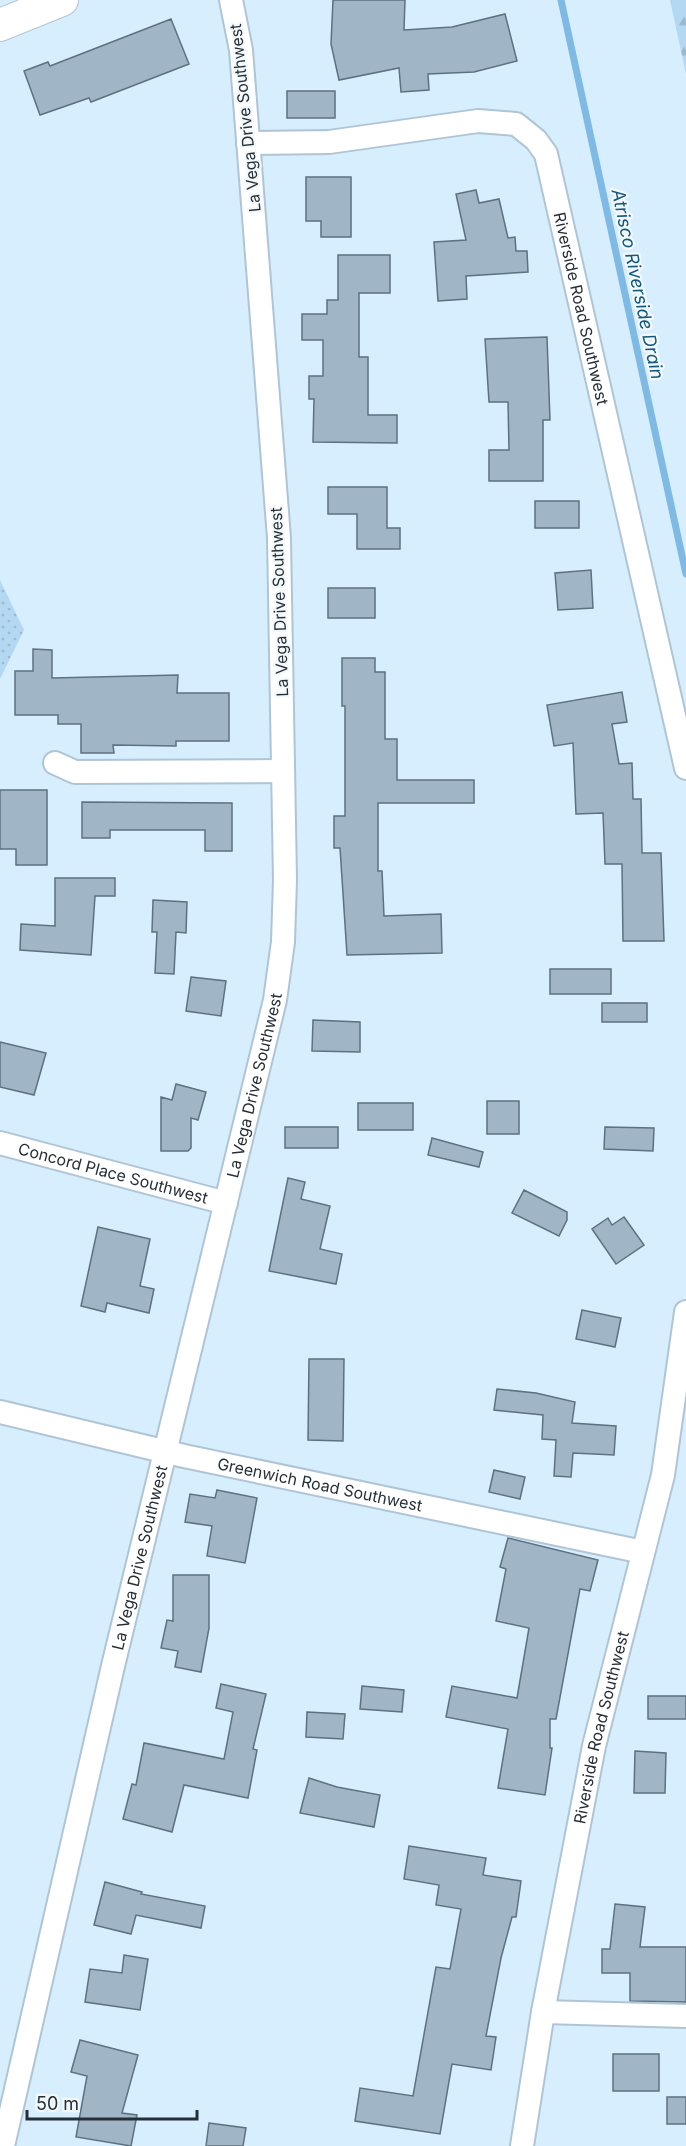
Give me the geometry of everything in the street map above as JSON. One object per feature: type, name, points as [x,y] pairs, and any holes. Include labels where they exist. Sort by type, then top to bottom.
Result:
[{"type":"main road","points":[[0,25],[62,0]]},
{"type":"street","name":"La Vega Drive Southwest","points":[[3,2146],[110,1677],[275,1000],[283,942],[279,538],[241,50],[231,0]]},
{"type":"street","name":"Riverside Road Southwest","points":[[248,143],[329,142],[478,121],[516,124],[536,140],[546,154],[686,768]]},
{"type":"street","points":[[55,763],[75,772],[282,771]]},
{"type":"street","name":"Concord Place Southwest","points":[[0,1143],[226,1203]]},
{"type":"street","name":"Riverside Road Southwest","points":[[522,2146],[543,2012],[594,1746],[663,1475],[686,1312]]},
{"type":"street","name":"Greenwich Road Southwest","points":[[0,1412],[165,1452],[643,1552]]},
{"type":"street","points":[[543,2012],[686,2016]]},
{"type":"green space","points":[[670,0],[686,0],[686,74]]},
{"type":"green space","points":[[0,580],[24,630],[0,679]]},
{"type":"building","points":[[333,0],[405,0],[404,30],[452,27],[505,14],[517,61],[474,72],[428,74],[429,90],[401,92],[399,68],[339,80],[331,44]]},
{"type":"building","points":[[171,19],[189,64],[91,102],[89,98],[40,115],[24,71],[48,62],[50,66]]},
{"type":"building","points":[[287,91],[335,91],[335,118],[287,118]]},
{"type":"building","points":[[306,177],[351,177],[351,237],[321,237],[321,221],[306,221]]},
{"type":"building","points":[[476,190],[479,203],[499,199],[508,238],[515,237],[516,251],[527,251],[528,272],[466,276],[467,299],[438,301],[434,242],[466,240],[456,194]]},
{"type":"building","points":[[338,255],[390,255],[390,293],[359,293],[359,357],[368,357],[368,415],[397,415],[397,443],[313,442],[314,399],[309,399],[309,376],[323,376],[323,340],[302,340],[302,314],[327,314],[327,300],[338,300]]},
{"type":"building","points":[[547,337],[550,420],[543,420],[543,481],[489,481],[489,450],[509,450],[508,402],[489,402],[485,339]]},
{"type":"building","points":[[328,487],[387,487],[387,528],[400,528],[400,549],[357,549],[357,514],[328,514]]},
{"type":"building","points":[[535,501],[579,501],[579,528],[535,528]]},
{"type":"building","points":[[591,570],[593,608],[558,610],[555,573]]},
{"type":"building","points":[[328,588],[375,588],[375,618],[328,618]]},
{"type":"building","points":[[33,649],[52,650],[52,678],[178,675],[177,693],[229,693],[229,741],[176,741],[176,746],[113,745],[114,753],[81,753],[81,724],[58,724],[58,715],[15,715],[15,671],[33,671]]},
{"type":"building","points":[[342,658],[375,658],[375,672],[385,672],[385,739],[397,739],[397,780],[474,780],[474,803],[378,803],[378,871],[382,871],[384,916],[441,914],[442,953],[347,955],[340,848],[334,848],[334,816],[345,816],[345,706],[342,706]]},
{"type":"building","points":[[622,692],[627,722],[612,724],[619,764],[632,763],[633,799],[641,799],[642,853],[661,853],[664,941],[623,941],[622,864],[605,864],[603,813],[576,814],[573,743],[554,746],[547,705]]},
{"type":"building","points":[[0,790],[47,790],[47,865],[16,865],[16,849],[0,849]]},
{"type":"building","points":[[82,802],[232,803],[232,851],[205,851],[205,830],[110,830],[110,838],[82,838]]},
{"type":"building","points":[[55,878],[115,878],[115,896],[95,896],[91,955],[20,950],[21,924],[55,926]]},
{"type":"building","points":[[153,900],[187,902],[186,933],[176,932],[174,974],[155,973],[157,932],[152,932]]},
{"type":"building","points":[[550,969],[611,969],[611,994],[550,994]]},
{"type":"building","points":[[191,977],[226,981],[221,1016],[186,1011]]},
{"type":"building","points":[[602,1003],[647,1003],[647,1022],[602,1022]]},
{"type":"building","points":[[313,1020],[360,1022],[360,1052],[312,1051]]},
{"type":"building","points":[[0,1042],[46,1053],[34,1095],[0,1087]]},
{"type":"building","points":[[176,1084],[206,1092],[198,1120],[191,1118],[191,1148],[188,1151],[161,1151],[161,1097],[172,1100]]},
{"type":"building","points":[[487,1101],[519,1101],[519,1134],[487,1134]]},
{"type":"building","points":[[358,1103],[413,1103],[413,1130],[358,1130]]},
{"type":"building","points":[[285,1127],[338,1127],[338,1148],[285,1148]]},
{"type":"building","points":[[605,1127],[654,1128],[653,1151],[604,1149]]},
{"type":"building","points":[[432,1138],[483,1152],[479,1167],[428,1155]]},
{"type":"building","points":[[288,1178],[305,1182],[301,1199],[330,1206],[320,1249],[342,1254],[336,1284],[269,1271]]},
{"type":"building","points":[[524,1190],[567,1212],[567,1220],[559,1236],[512,1213]]},
{"type":"building","points":[[624,1217],[644,1245],[616,1264],[592,1229],[608,1218],[612,1225]]},
{"type":"building","points":[[98,1227],[150,1239],[140,1286],[154,1289],[149,1313],[107,1303],[105,1312],[81,1306]]},
{"type":"building","points":[[582,1310],[621,1318],[615,1347],[576,1339]]},
{"type":"building","points":[[309,1359],[344,1359],[343,1441],[308,1440]]},
{"type":"building","points":[[497,1389],[536,1393],[575,1402],[572,1423],[616,1426],[614,1455],[573,1453],[571,1477],[554,1476],[556,1440],[542,1439],[543,1415],[494,1410]]},
{"type":"building","points":[[494,1470],[525,1477],[520,1499],[489,1492]]},
{"type":"building","points":[[217,1490],[257,1498],[245,1563],[207,1556],[212,1526],[185,1522],[190,1494],[215,1498]]},
{"type":"building","points":[[508,1538],[598,1560],[590,1591],[580,1589],[556,1719],[550,1719],[550,1748],[552,1748],[545,1795],[498,1788],[508,1729],[446,1717],[452,1686],[517,1698],[529,1628],[496,1621],[506,1569],[500,1567]]},
{"type":"building","points":[[173,1575],[209,1575],[209,1628],[201,1672],[175,1667],[178,1651],[161,1648],[167,1620],[173,1621]]},
{"type":"building","points":[[221,1684],[266,1694],[253,1749],[257,1750],[248,1798],[184,1785],[172,1832],[123,1819],[132,1784],[136,1785],[144,1743],[224,1759],[233,1712],[216,1708]]},
{"type":"building","points":[[362,1686],[404,1690],[402,1712],[360,1709]]},
{"type":"building","points":[[648,1696],[686,1696],[686,1719],[648,1719]]},
{"type":"building","points":[[307,1712],[345,1714],[343,1739],[306,1737]]},
{"type":"building","points":[[635,1751],[666,1753],[665,1793],[634,1793]]},
{"type":"building","points":[[309,1778],[337,1787],[380,1795],[374,1827],[300,1813]]},
{"type":"building","points":[[409,1846],[486,1858],[483,1875],[521,1881],[516,1917],[512,1917],[501,1958],[486,2036],[496,2037],[491,2070],[452,2064],[440,2134],[355,2121],[360,2088],[413,2096],[436,1967],[450,1969],[461,1909],[436,1905],[439,1885],[404,1879]]},
{"type":"building","points":[[105,1882],[142,1892],[141,1894],[205,1906],[201,1928],[136,1915],[131,1934],[94,1925]]},
{"type":"building","points":[[615,1904],[645,1907],[640,1947],[686,1947],[686,2002],[630,2001],[630,1973],[602,1973],[602,1949],[610,1949]]},
{"type":"building","points":[[124,1955],[148,1959],[140,2010],[85,2002],[90,1969],[122,1973]]},
{"type":"building","points":[[80,2040],[138,2055],[122,2113],[137,2115],[131,2146],[76,2137],[87,2076],[71,2072]]},
{"type":"building","points":[[613,2054],[659,2054],[659,2091],[613,2091]]},
{"type":"building","points":[[667,2097],[686,2097],[686,2124],[667,2124]]},
{"type":"building","points":[[209,2123],[246,2128],[243,2146],[206,2146]]},
{"type":"waterway","name":"Atrisco Riverside Drain","points":[[561,0],[686,574]]}]
